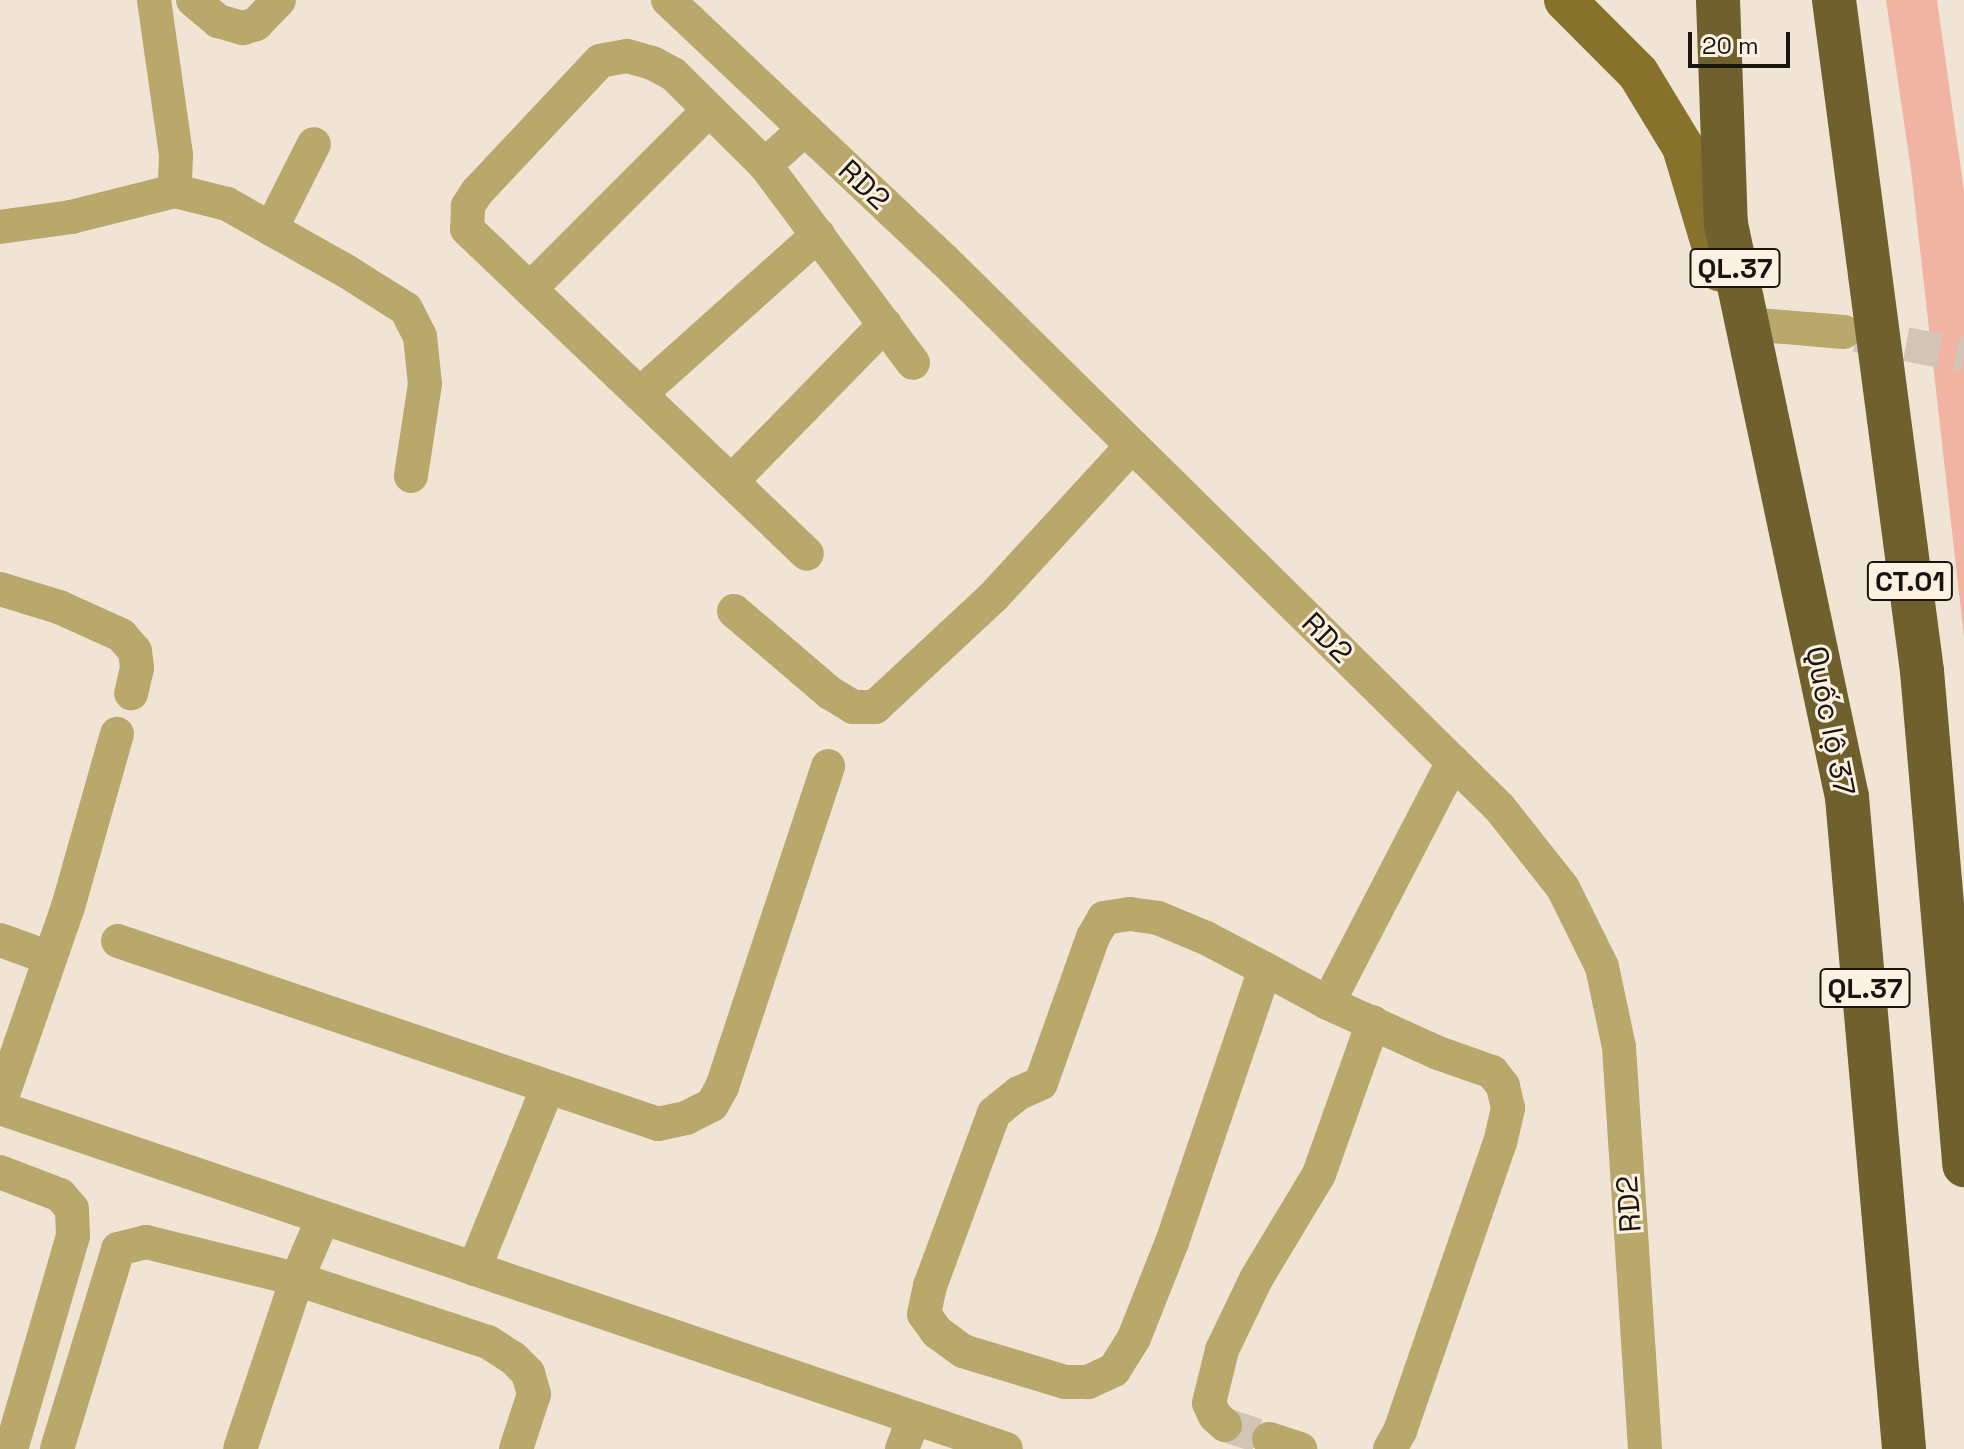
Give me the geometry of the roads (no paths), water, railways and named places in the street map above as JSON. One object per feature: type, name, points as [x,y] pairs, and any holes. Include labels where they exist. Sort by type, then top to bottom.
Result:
[{"type":"highway","name":"Quốc lộ 37","points":[[1718,0],[1726,224],[1847,797],[1904,1449]]},
{"type":"highway","name":"CT.01","points":[[1834,0],[1922,671],[1964,1165]]},
{"type":"main road","points":[[1565,0],[1638,73],[1683,147],[1792,532]]},
{"type":"street","points":[[154,0],[176,154],[175,191]]},
{"type":"street","points":[[193,0],[218,21],[243,28],[256,24],[279,0]]},
{"type":"street","name":"RD2","points":[[668,0],[1132,446],[1499,807],[1563,888],[1602,967],[1619,1047],[1645,1449]]},
{"type":"street","points":[[807,554],[467,229],[468,206],[600,61],[627,56],[652,63],[673,74],[765,165],[913,363]]},
{"type":"street","points":[[530,289],[709,110]]},
{"type":"street","points":[[765,165],[805,129]]},
{"type":"street","points":[[271,229],[314,144]]},
{"type":"street","points":[[0,227],[71,217],[175,191],[227,204],[406,309],[420,336],[425,384],[411,476]]},
{"type":"street","points":[[640,394],[818,235]]},
{"type":"street","points":[[732,481],[885,324]]},
{"type":"street","points":[[1747,324],[1844,332]]},
{"type":"street","points":[[734,611],[830,693],[853,707],[875,707],[994,596],[1132,446]]},
{"type":"street","points":[[0,589],[59,607],[121,635],[135,651],[137,668],[131,693]]},
{"type":"street","points":[[117,734],[50,958],[0,1105],[474,1269],[908,1434],[1006,1449]]},
{"type":"street","points":[[1328,1003],[1453,762]]},
{"type":"street","points":[[118,941],[547,1089],[658,1124],[686,1118],[712,1105],[722,1087],[828,766]]},
{"type":"street","points":[[1265,969],[1172,1242],[1134,1338],[1114,1370],[1088,1382],[1065,1382],[963,1351],[937,1332],[924,1314],[930,1286],[994,1113],[1019,1093],[1041,1083],[1093,937],[1104,918],[1130,914],[1158,918],[1206,938],[1265,969],[1328,1003],[1438,1053],[1492,1072],[1503,1086],[1508,1108],[1500,1143],[1400,1431],[1390,1449]]},
{"type":"street","points":[[0,940],[50,958]]},
{"type":"street","points":[[1225,1425],[1215,1416],[1209,1403],[1222,1350],[1256,1279],[1319,1174],[1373,1022]]},
{"type":"street","points":[[474,1269],[547,1089]]},
{"type":"street","points":[[0,1172],[60,1195],[72,1209],[73,1236],[11,1449]]},
{"type":"street","points":[[240,1449],[297,1279],[323,1218]]},
{"type":"street","points":[[57,1449],[118,1249],[146,1242],[297,1279],[488,1342],[513,1358],[528,1373],[534,1394],[516,1449]]},
{"type":"tunnel","points":[[1856,335],[1964,355]]},
{"type":"tunnel","points":[[1225,1425],[1269,1439]]}]
